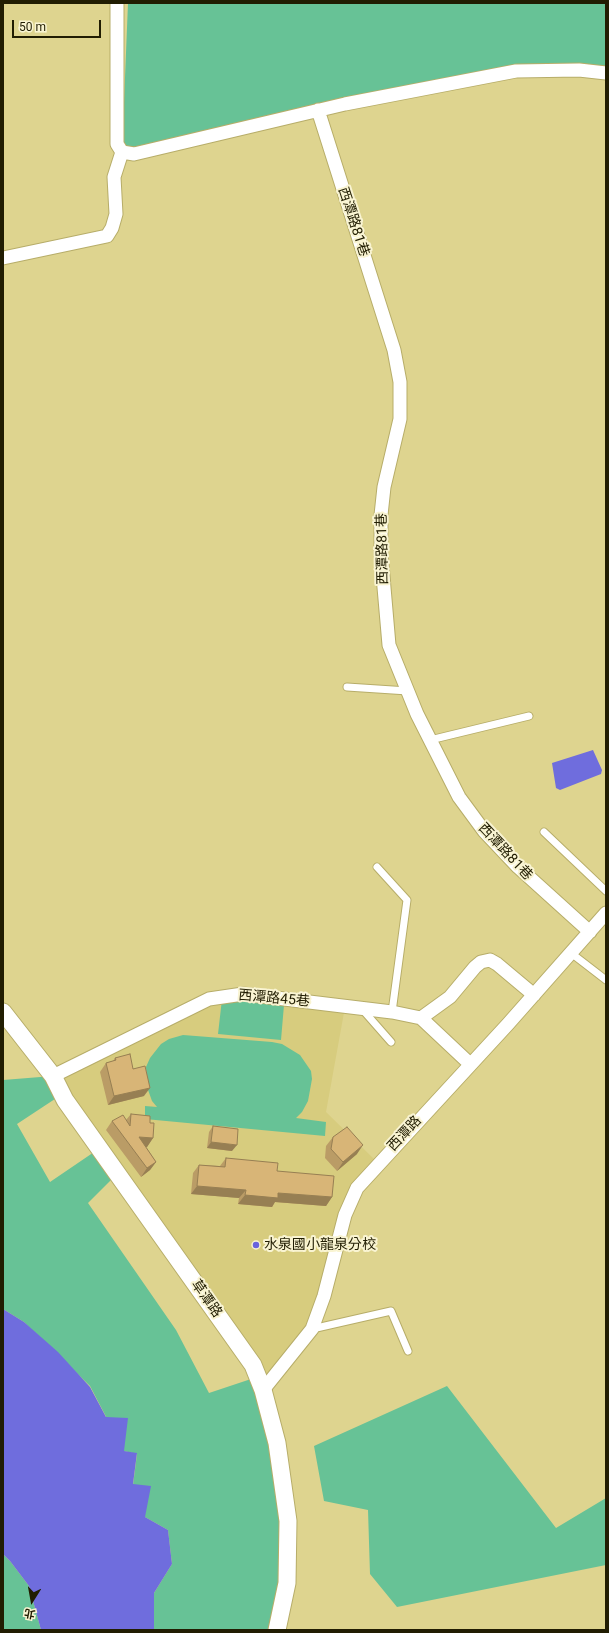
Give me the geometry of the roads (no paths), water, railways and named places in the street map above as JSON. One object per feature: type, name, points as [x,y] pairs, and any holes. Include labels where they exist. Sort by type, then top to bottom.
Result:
[{"type":"street","points":[[117,3],[117,144],[122,152],[134,154],[318,110],[516,71],[579,70],[606,73]]},
{"type":"street","name":"西潭路81巷","points":[[318,110],[394,350],[400,382],[400,419],[384,487],[381,515],[381,553],[389,645],[430,740],[459,797],[484,831],[518,867],[590,932]]},
{"type":"street","points":[[3,258],[107,236],[112,228],[116,214],[114,177],[122,152]]},
{"type":"street","name":"西潭路","points":[[263,1390],[312,1329],[324,1296],[346,1215],[357,1188],[534,995],[606,913]]},
{"type":"street","points":[[470,1064],[421,1018],[450,997],[475,967],[481,962],[490,960],[497,964],[534,995]]},
{"type":"street","name":"西潭路45巷","points":[[53,1076],[209,999],[243,994],[392,1012],[421,1018]]},
{"type":"street","name":"草潭路","points":[[3,1012],[53,1076],[65,1100],[253,1366],[263,1390],[278,1443],[288,1521],[287,1583],[277,1630]]},
{"type":"lane","points":[[347,687],[408,691]]},
{"type":"lane","points":[[430,740],[529,716]]},
{"type":"lane","points":[[544,832],[606,891]]},
{"type":"lane","points":[[378,867],[406,900],[392,1012]]},
{"type":"lane","points":[[571,953],[606,980]]},
{"type":"lane","points":[[362,1008],[391,1042]]},
{"type":"lane","points":[[312,1329],[392,1311],[408,1351]]},
{"type":"place","name":"水泉國小龍泉分校","points":[[256,1245]]}]
